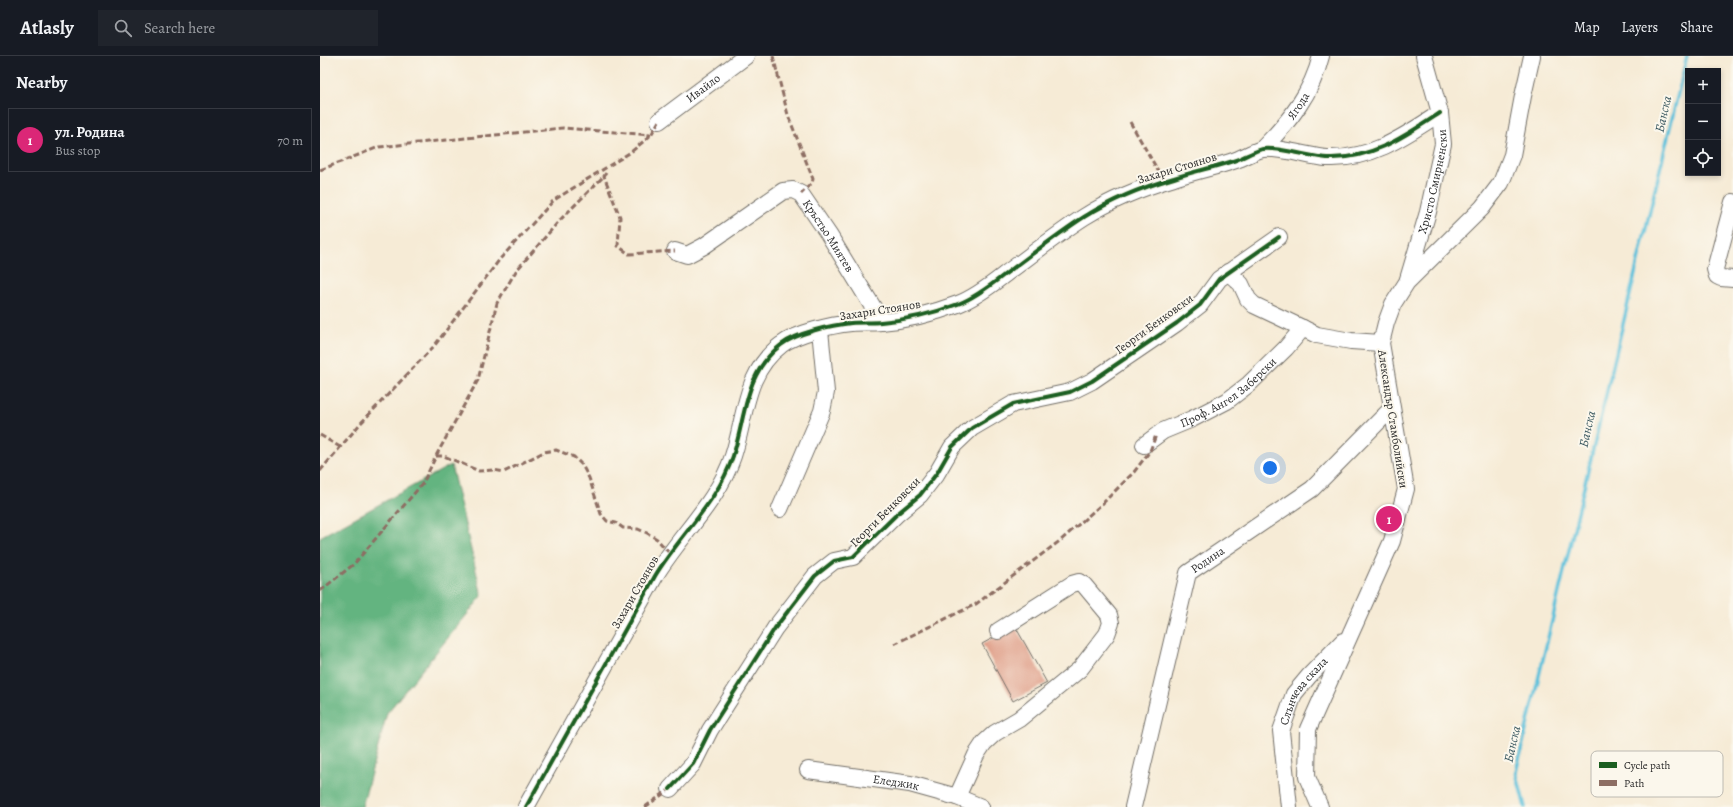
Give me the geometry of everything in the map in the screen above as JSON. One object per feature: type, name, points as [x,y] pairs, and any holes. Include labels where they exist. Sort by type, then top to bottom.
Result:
[{"type":"street","name":"Ивайло","points":[[659,120],[746,56]]},
{"type":"street","name":"Ягода","points":[[1263,148],[1282,129],[1298,108],[1312,83],[1321,56]]},
{"type":"street","name":"Христо Смирненски","points":[[1407,282],[1428,212],[1443,144],[1440,113],[1424,56]]},
{"type":"street","name":"Александър Стамболийски","points":[[1320,807],[1307,778],[1308,729],[1392,541],[1406,489],[1391,409],[1381,342],[1386,323],[1393,304],[1407,282],[1482,208],[1501,183],[1512,155],[1532,56]]},
{"type":"street","points":[[1263,148],[1327,158],[1372,152],[1397,141],[1440,113]]},
{"type":"street","name":"Захари Стоянов","points":[[526,807],[655,576],[665,560],[687,534],[724,476],[738,440],[750,386],[761,368],[781,345],[798,337],[849,323],[882,322],[910,318],[959,304],[985,289],[1085,217],[1131,193],[1172,178],[1236,160],[1263,148]]},
{"type":"street","name":"Кръстьо Миятев","points":[[675,251],[687,256],[704,246],[783,191],[793,190],[801,194],[829,235],[882,322]]},
{"type":"street","points":[[1733,202],[1715,269],[1717,276],[1721,278],[1733,279]]},
{"type":"street","name":"Георги Бенковски","points":[[670,789],[693,764],[710,730],[775,628],[816,576],[834,561],[853,557],[897,514],[920,495],[937,473],[952,447],[972,428],[1013,404],[1070,392],[1092,381],[1177,323],[1200,305],[1219,279],[1279,237]]},
{"type":"street","points":[[1228,272],[1241,284],[1248,299],[1254,305],[1317,335],[1351,342],[1381,342]]},
{"type":"street","name":"Проф. Ангел Заберски","points":[[1144,445],[1163,431],[1192,419],[1227,401],[1249,384],[1286,348],[1303,328]]},
{"type":"street","points":[[780,509],[822,411],[826,392],[820,330]]},
{"type":"street","name":"Родина","points":[[1133,807],[1188,573],[1312,489],[1391,409]]},
{"type":"street","points":[[957,797],[976,755],[984,743],[995,733],[1018,719],[1080,669],[1107,634],[1111,624],[1109,615],[1084,585],[1079,582],[1072,584],[998,630]]},
{"type":"street","name":"Слънчева скала","points":[[1289,807],[1281,731],[1294,694],[1309,676],[1350,634]]},
{"type":"street","name":"Еледжик","points":[[808,770],[910,784],[957,797],[981,807]]},
{"type":"green space","points":[[451,465],[482,596],[387,713],[362,807],[320,807],[320,537]]},
{"type":"building","points":[[1015,626],[1047,683],[1013,701],[982,644]]},
{"type":"waterway","name":"Банска","points":[[1525,807],[1516,772],[1687,56]]},
{"type":"marked path","points":[[773,56],[788,115],[813,179],[812,183],[801,194]]},
{"type":"marked path","points":[[320,471],[360,424],[435,345],[500,259],[554,200],[631,152],[651,135],[659,121]]},
{"type":"marked path","points":[[1130,122],[1164,181]]},
{"type":"marked path","points":[[320,170],[379,147],[563,128],[651,135]]},
{"type":"marked path","points":[[606,173],[604,176],[620,217],[618,246],[629,254],[675,251]]},
{"type":"marked path","points":[[320,591],[354,564],[423,483],[437,454],[478,380],[497,303],[516,271],[559,221],[604,176]]},
{"type":"marked path","points":[[320,435],[340,447]]},
{"type":"marked path","points":[[894,644],[976,604],[1061,540],[1103,503],[1134,472],[1150,451],[1156,435]]},
{"type":"marked path","points":[[436,456],[444,456],[479,471],[494,470],[504,472],[544,452],[556,450],[574,457],[582,465],[589,478],[601,514],[607,521],[616,523],[623,528],[638,529],[647,533],[657,539],[670,554]]},
{"type":"marked path","points":[[645,807],[670,789]]},
{"type":"cycle path","points":[[526,807],[655,576],[718,489],[733,456],[753,382],[769,356],[781,345],[805,333],[824,328],[851,323],[881,322],[910,318],[958,304],[988,287],[1053,238],[1084,217],[1128,194],[1239,159],[1259,150],[1282,150],[1327,158],[1343,158],[1358,155],[1387,145],[1440,113]]},
{"type":"cycle path","points":[[670,789],[693,764],[710,730],[775,628],[815,576],[834,561],[853,557],[897,514],[920,495],[937,473],[952,447],[972,428],[1013,404],[1070,392],[1092,381],[1177,323],[1200,305],[1219,279],[1279,237]]},
{"type":"place","name":"ул. Родина","points":[[1389,519]]}]
